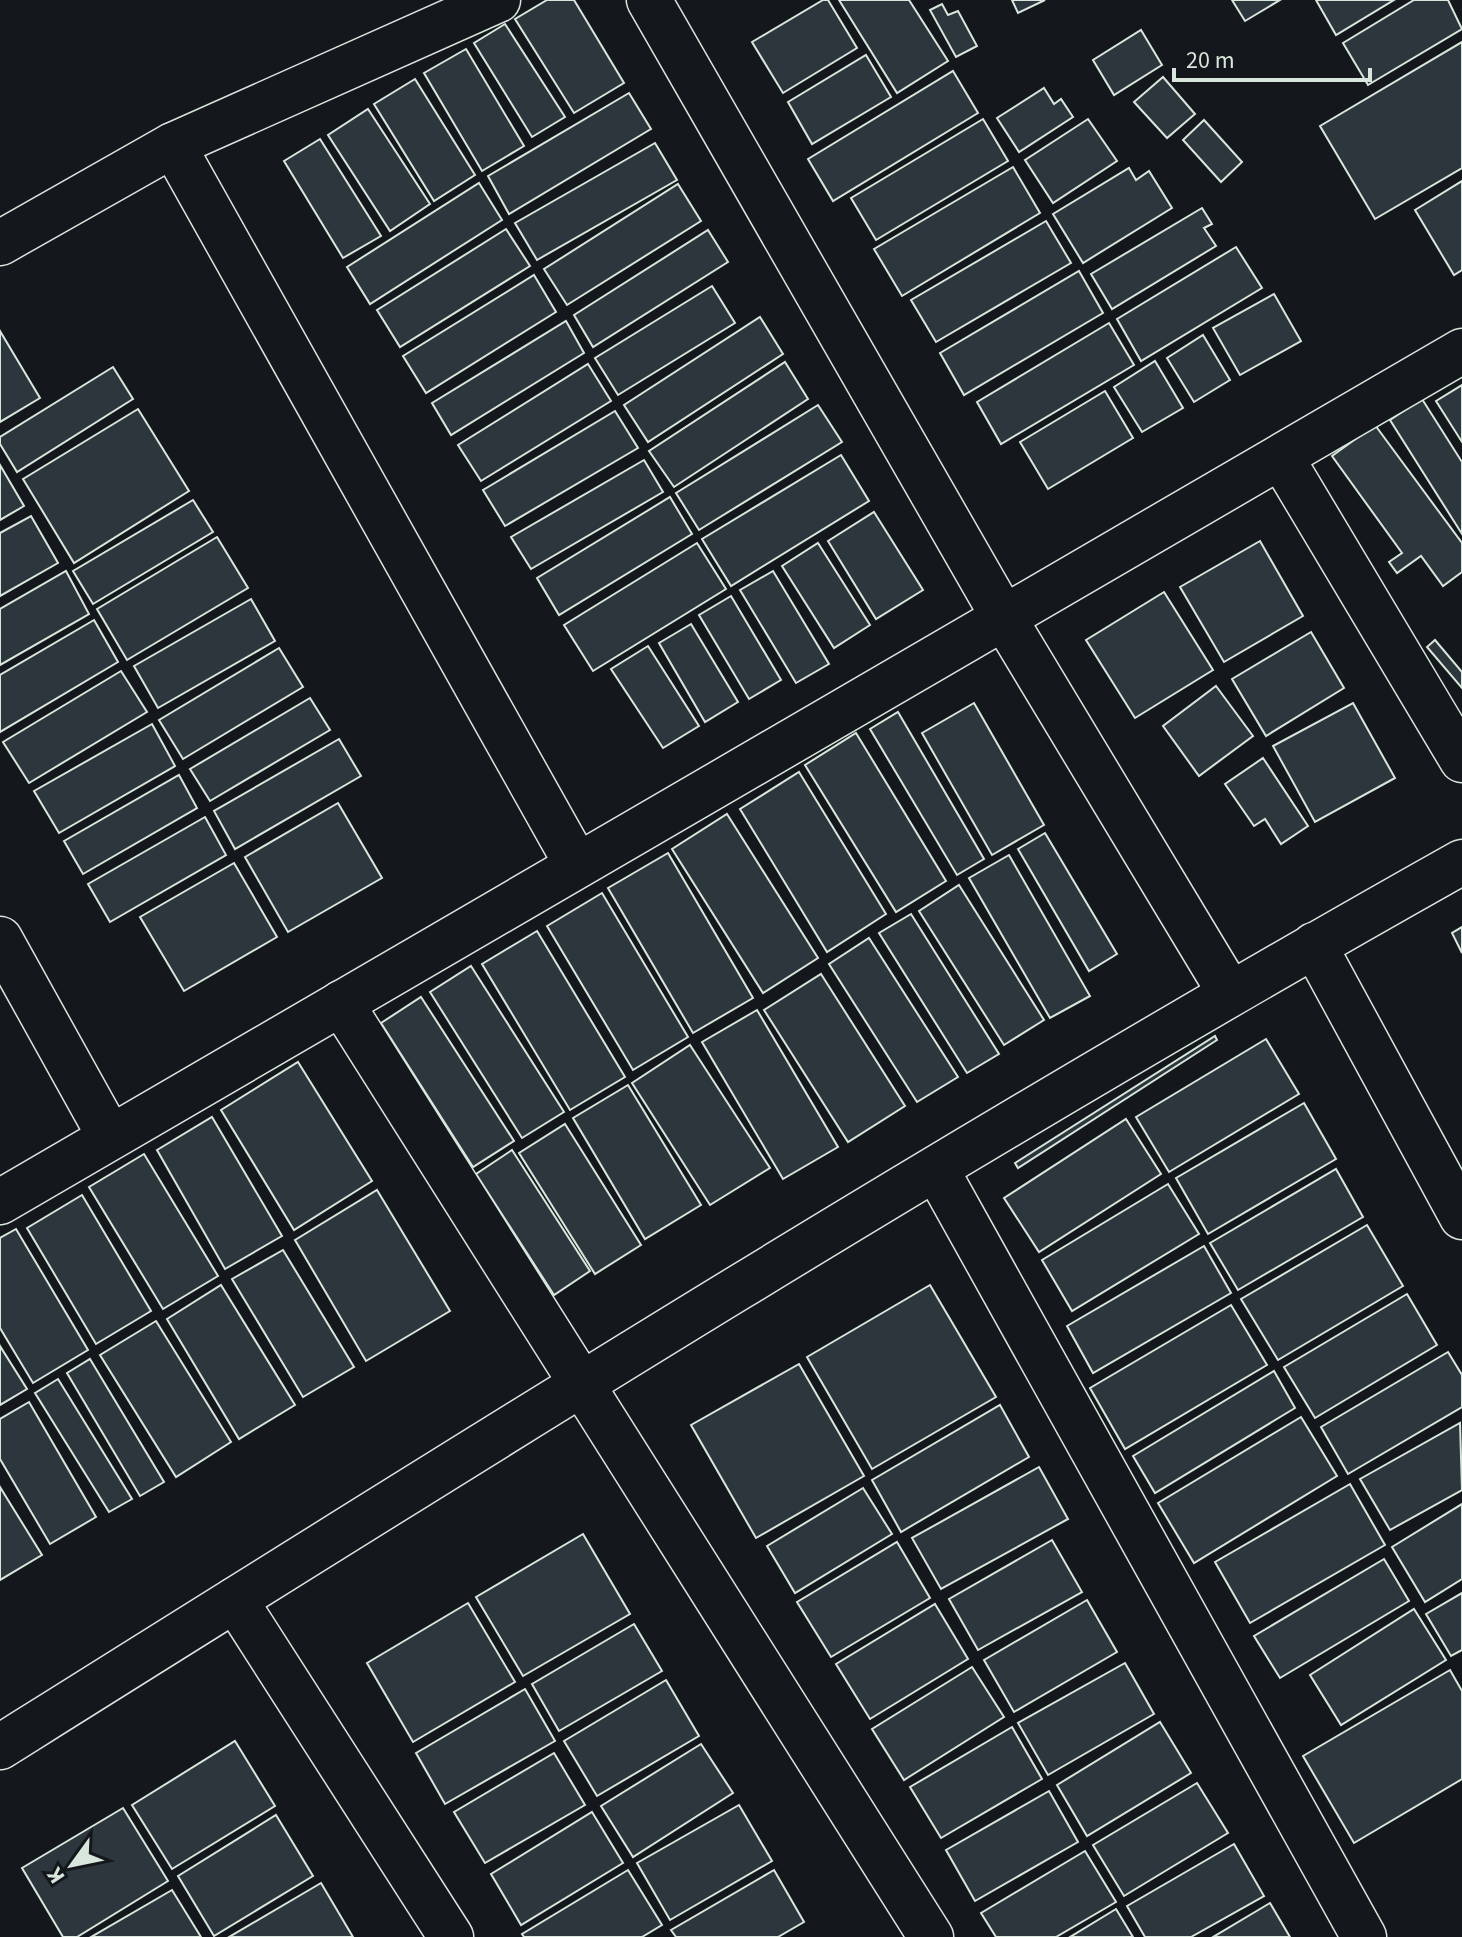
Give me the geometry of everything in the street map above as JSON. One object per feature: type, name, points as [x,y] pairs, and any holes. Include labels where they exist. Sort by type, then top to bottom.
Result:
[{"type":"street","points":[[0,243],[173,145],[498,0]]},
{"type":"street","points":[[649,0],[1004,618],[1230,993]]},
{"type":"street","points":[[173,145],[577,865]]},
{"type":"street","points":[[0,1202],[1462,351]]},
{"type":"street","points":[[1281,457],[1462,760]]},
{"type":"street","points":[[0,1747],[580,1382],[1230,993],[1462,862]]},
{"type":"street","points":[[0,939],[110,1137]]},
{"type":"street","points":[[1314,945],[1462,1217]]},
{"type":"street","points":[[341,1003],[931,1937]]},
{"type":"street","points":[[936,1169],[1364,1937]]},
{"type":"street","points":[[235,1600],[451,1937]]},
{"type":"building","points":[[547,0],[574,0],[624,83],[574,113],[515,19]]},
{"type":"building","points":[[823,0],[828,0],[857,48],[783,93],[752,42]]},
{"type":"building","points":[[839,0],[909,0],[948,61],[897,93]]},
{"type":"building","points":[[1012,0],[1045,0],[1018,13]]},
{"type":"building","points":[[1232,0],[1280,0],[1245,21]]},
{"type":"building","points":[[1316,0],[1394,0],[1336,35]]},
{"type":"building","points":[[1414,0],[1448,0],[1462,29],[1368,85],[1343,43]]},
{"type":"building","points":[[942,4],[948,15],[958,11],[977,46],[956,57],[930,10]]},
{"type":"building","points":[[505,24],[565,117],[532,137],[474,43]]},
{"type":"building","points":[[1141,30],[1162,65],[1114,95],[1093,60]]},
{"type":"building","points":[[1462,42],[1462,168],[1375,219],[1320,126]]},
{"type":"building","points":[[466,49],[524,146],[482,171],[424,73]]},
{"type":"building","points":[[866,55],[891,97],[812,144],[788,102]]},
{"type":"building","points":[[953,71],[978,113],[833,201],[808,159]]},
{"type":"building","points":[[1163,77],[1195,114],[1167,138],[1134,102]]},
{"type":"building","points":[[415,79],[475,175],[434,201],[374,104]]},
{"type":"building","points":[[1044,88],[1054,104],[1061,99],[1073,117],[1019,152],[997,118]]},
{"type":"building","points":[[629,93],[651,129],[509,214],[488,176]]},
{"type":"building","points":[[368,109],[430,204],[390,231],[328,135]]},
{"type":"building","points":[[983,119],[1008,161],[876,240],[851,198]]},
{"type":"building","points":[[1088,119],[1117,161],[1053,203],[1025,160]]},
{"type":"building","points":[[1204,120],[1242,162],[1221,182],[1183,140]]},
{"type":"building","points":[[320,139],[381,236],[343,258],[284,161]]},
{"type":"building","points":[[655,143],[677,180],[537,260],[515,223]]},
{"type":"building","points":[[1013,167],[1040,213],[902,296],[874,249]]},
{"type":"building","points":[[1129,168],[1136,180],[1149,171],[1172,208],[1083,263],[1053,214]]},
{"type":"building","points":[[1462,181],[1462,270],[1454,275],[1415,210]]},
{"type":"building","points":[[479,183],[502,220],[370,304],[347,267]]},
{"type":"building","points":[[678,184],[701,221],[567,305],[544,269]]},
{"type":"building","points":[[1202,208],[1212,224],[1204,228],[1216,246],[1112,309],[1091,274]]},
{"type":"building","points":[[1046,221],[1071,263],[936,342],[911,300]]},
{"type":"building","points":[[506,229],[530,266],[400,347],[377,310]]},
{"type":"building","points":[[708,230],[728,262],[593,347],[574,315]]},
{"type":"building","points":[[1236,247],[1262,288],[1141,361],[1117,319]]},
{"type":"building","points":[[1079,271],[1103,313],[964,395],[940,353]]},
{"type":"building","points":[[534,275],[556,312],[426,393],[403,356]]},
{"type":"building","points":[[712,286],[735,323],[618,395],[595,358]]},
{"type":"building","points":[[1274,294],[1301,341],[1240,375],[1213,328]]},
{"type":"building","points":[[760,317],[783,354],[648,442],[624,405]]},
{"type":"building","points":[[566,321],[584,353],[451,435],[432,403]]},
{"type":"building","points":[[1109,323],[1134,365],[1001,444],[977,402]]},
{"type":"building","points":[[0,331],[40,398],[0,422]]},
{"type":"building","points":[[1203,335],[1230,380],[1194,402],[1167,358]]},
{"type":"building","points":[[1155,361],[1183,408],[1142,432],[1114,387]]},
{"type":"building","points":[[785,362],[808,399],[674,487],[649,451]]},
{"type":"building","points":[[588,364],[611,401],[481,481],[458,445]]},
{"type":"building","points":[[113,367],[133,399],[17,472],[0,444],[0,437]]},
{"type":"building","points":[[1462,385],[1462,442],[1436,401]]},
{"type":"building","points":[[1105,391],[1133,438],[1048,489],[1020,442]]},
{"type":"building","points":[[1422,399],[1462,462],[1462,534],[1390,420]]},
{"type":"building","points":[[818,405],[842,442],[699,530],[676,493]]},
{"type":"building","points":[[138,409],[189,491],[74,563],[23,479]]},
{"type":"building","points":[[615,411],[638,448],[505,526],[483,490]]},
{"type":"building","points":[[1375,425],[1462,543],[1462,572],[1443,586],[1421,556],[1397,573],[1389,562],[1402,553],[1332,456]]},
{"type":"building","points":[[841,455],[869,501],[731,586],[702,539]]},
{"type":"building","points":[[644,460],[663,492],[531,569],[511,537]]},
{"type":"building","points":[[0,465],[24,506],[0,520]]},
{"type":"building","points":[[670,497],[692,534],[559,615],[537,578]]},
{"type":"building","points":[[193,500],[213,532],[93,604],[73,571]]},
{"type":"building","points":[[874,512],[923,590],[876,619],[828,541]]},
{"type":"building","points":[[31,516],[58,563],[0,596],[0,533]]},
{"type":"building","points":[[217,537],[248,588],[127,660],[97,609]]},
{"type":"building","points":[[1260,541],[1303,616],[1224,662],[1180,587]]},
{"type":"building","points":[[697,543],[726,589],[593,671],[564,625]]},
{"type":"building","points":[[818,543],[870,625],[834,648],[782,566]]},
{"type":"building","points":[[66,571],[89,614],[0,665],[0,609]]},
{"type":"building","points":[[773,571],[829,664],[796,683],[740,590]]},
{"type":"building","points":[[1164,592],[1213,670],[1135,718],[1086,640]]},
{"type":"building","points":[[731,596],[781,680],[749,699],[699,615]]},
{"type":"building","points":[[251,599],[275,641],[158,708],[134,666]]},
{"type":"building","points":[[94,620],[118,662],[0,732],[0,675]]},
{"type":"building","points":[[691,624],[738,702],[705,722],[659,643]]},
{"type":"building","points":[[1311,632],[1344,688],[1266,736],[1232,679]]},
{"type":"building","points":[[1435,640],[1462,672],[1462,688],[1427,647]]},
{"type":"building","points":[[648,646],[699,726],[663,748],[611,669]]},
{"type":"building","points":[[279,648],[303,687],[183,759],[159,720]]},
{"type":"building","points":[[121,671],[147,712],[29,783],[3,742]]},
{"type":"building","points":[[1216,686],[1253,736],[1199,776],[1163,726]]},
{"type":"building","points":[[310,698],[330,730],[210,801],[190,769]]},
{"type":"building","points":[[974,703],[1044,825],[992,855],[922,733]]},
{"type":"building","points":[[1353,703],[1395,778],[1315,822],[1273,746]]},
{"type":"building","points":[[898,712],[984,859],[957,875],[870,729]]},
{"type":"building","points":[[152,724],[175,766],[59,833],[34,791]]},
{"type":"building","points":[[856,733],[946,881],[896,912],[805,765]]},
{"type":"building","points":[[339,739],[361,776],[235,849],[214,811]]},
{"type":"building","points":[[1263,758],[1308,826],[1281,844],[1265,819],[1254,826],[1225,784]]},
{"type":"building","points":[[799,772],[886,914],[827,952],[740,809]]},
{"type":"building","points":[[179,775],[197,808],[83,874],[64,841]]},
{"type":"building","points":[[338,803],[382,878],[288,932],[245,857]]},
{"type":"building","points":[[727,814],[818,958],[763,993],[672,849]]},
{"type":"building","points":[[205,817],[226,855],[110,922],[88,884]]},
{"type":"building","points":[[1045,833],[1117,954],[1089,971],[1018,849]]},
{"type":"building","points":[[668,853],[753,998],[693,1033],[608,888]]},
{"type":"building","points":[[1009,855],[1090,996],[1050,1018],[969,878]]},
{"type":"building","points":[[234,863],[277,937],[184,991],[140,917]]},
{"type":"building","points":[[959,885],[1044,1020],[1004,1045],[919,911]]},
{"type":"building","points":[[602,893],[688,1037],[633,1070],[547,926]]},
{"type":"building","points":[[911,914],[999,1054],[967,1073],[879,933]]},
{"type":"building","points":[[1462,927],[1462,953],[1452,933]]},
{"type":"building","points":[[537,931],[625,1077],[570,1110],[482,964]]},
{"type":"building","points":[[869,938],[958,1077],[917,1102],[829,964]]},
{"type":"building","points":[[471,966],[564,1112],[522,1138],[430,992]]},
{"type":"building","points":[[821,974],[905,1106],[848,1142],[764,1010]]},
{"type":"building","points":[[421,997],[514,1141],[473,1167],[381,1023]]},
{"type":"building","points":[[757,1010],[838,1147],[783,1179],[702,1042]]},
{"type":"building","points":[[1215,1036],[1217,1040],[1018,1168],[1015,1163]]},
{"type":"building","points":[[1266,1039],[1299,1094],[1169,1172],[1136,1117]]},
{"type":"building","points":[[690,1045],[770,1168],[710,1205],[632,1083]]},
{"type":"building","points":[[298,1062],[372,1181],[294,1230],[221,1110]]},
{"type":"building","points":[[628,1085],[701,1205],[645,1239],[573,1118]]},
{"type":"building","points":[[1304,1103],[1336,1159],[1208,1234],[1176,1178]]},
{"type":"building","points":[[212,1117],[282,1236],[225,1269],[157,1150]]},
{"type":"building","points":[[1126,1119],[1161,1174],[1039,1252],[1004,1198]]},
{"type":"building","points":[[565,1124],[641,1245],[595,1274],[519,1153]]},
{"type":"building","points":[[512,1150],[590,1271],[554,1295],[476,1174]]},
{"type":"building","points":[[144,1154],[218,1276],[163,1309],[89,1187]]},
{"type":"building","points":[[1336,1169],[1363,1217],[1238,1290],[1210,1243]]},
{"type":"building","points":[[1168,1184],[1199,1234],[1072,1311],[1042,1260]]},
{"type":"building","points":[[377,1190],[450,1311],[366,1361],[295,1240]]},
{"type":"building","points":[[82,1195],[151,1311],[96,1344],[27,1228]]},
{"type":"building","points":[[1367,1225],[1403,1286],[1278,1360],[1241,1299]]},
{"type":"building","points":[[16,1229],[88,1350],[33,1383],[0,1328],[0,1238]]},
{"type":"building","points":[[1204,1246],[1231,1293],[1093,1373],[1067,1326]]},
{"type":"building","points":[[283,1250],[354,1367],[303,1397],[232,1279]]},
{"type":"building","points":[[221,1285],[295,1405],[239,1439],[167,1319]]},
{"type":"building","points":[[930,1285],[996,1397],[872,1469],[807,1357]]},
{"type":"building","points":[[1407,1294],[1437,1345],[1315,1418],[1284,1367]]},
{"type":"building","points":[[1231,1305],[1267,1365],[1125,1449],[1090,1388]]},
{"type":"building","points":[[156,1321],[231,1442],[176,1477],[100,1355]]},
{"type":"building","points":[[0,1346],[27,1389],[0,1405]]},
{"type":"building","points":[[1448,1352],[1462,1375],[1462,1407],[1348,1474],[1321,1427]]},
{"type":"building","points":[[90,1359],[164,1482],[140,1496],[67,1373]]},
{"type":"building","points":[[799,1364],[864,1476],[756,1538],[691,1425]]},
{"type":"building","points":[[1274,1371],[1295,1408],[1155,1493],[1133,1456]]},
{"type":"building","points":[[58,1379],[132,1499],[109,1512],[35,1393]]},
{"type":"building","points":[[29,1402],[96,1517],[50,1544],[0,1459],[0,1419]]},
{"type":"building","points":[[1000,1405],[1029,1457],[901,1532],[872,1480]]},
{"type":"building","points":[[1301,1417],[1337,1476],[1194,1563],[1158,1503]]},
{"type":"building","points":[[1460,1423],[1462,1490],[1390,1530],[1360,1479]]},
{"type":"building","points":[[1039,1467],[1068,1519],[941,1589],[912,1538]]},
{"type":"building","points":[[1350,1484],[1385,1545],[1250,1623],[1215,1562]]},
{"type":"building","points":[[0,1487],[42,1555],[0,1580]]},
{"type":"building","points":[[863,1488],[892,1534],[795,1593],[767,1546]]},
{"type":"building","points":[[1462,1504],[1462,1579],[1425,1602],[1392,1547]]},
{"type":"building","points":[[583,1534],[630,1614],[523,1676],[476,1597]]},
{"type":"building","points":[[1052,1540],[1082,1592],[978,1650],[949,1599]]},
{"type":"building","points":[[897,1542],[930,1598],[831,1657],[797,1602]]},
{"type":"building","points":[[1384,1559],[1409,1601],[1280,1678],[1254,1636]]},
{"type":"building","points":[[1462,1593],[1462,1650],[1451,1656],[1426,1614]]},
{"type":"building","points":[[1087,1600],[1117,1652],[1014,1712],[984,1660]]},
{"type":"building","points":[[468,1603],[515,1682],[413,1742],[367,1663]]},
{"type":"building","points":[[935,1604],[968,1659],[870,1719],[836,1664]]},
{"type":"building","points":[[1414,1609],[1446,1660],[1341,1725],[1310,1675]]},
{"type":"building","points":[[634,1624],[662,1671],[559,1731],[532,1684]]},
{"type":"building","points":[[1125,1663],[1154,1714],[1048,1775],[1018,1723]]},
{"type":"building","points":[[972,1667],[1004,1717],[904,1780],[872,1729]]},
{"type":"building","points":[[1450,1670],[1462,1691],[1462,1779],[1354,1843],[1303,1756]]},
{"type":"building","points":[[666,1680],[699,1736],[597,1796],[564,1741]]},
{"type":"building","points":[[525,1689],[555,1741],[445,1804],[416,1753]]},
{"type":"building","points":[[1160,1722],[1191,1773],[1087,1836],[1057,1785]]},
{"type":"building","points":[[1012,1727],[1042,1779],[941,1838],[910,1787]]},
{"type":"building","points":[[235,1741],[275,1806],[172,1869],[132,1805]]},
{"type":"building","points":[[701,1744],[733,1793],[633,1857],[601,1806]]},
{"type":"building","points":[[554,1753],[585,1805],[485,1863],[454,1812]]},
{"type":"building","points":[[1197,1783],[1228,1833],[1124,1896],[1093,1845]]},
{"type":"building","points":[[1049,1791],[1078,1842],[975,1901],[946,1850]]},
{"type":"building","points":[[739,1805],[772,1861],[670,1920],[637,1863]]},
{"type":"building","points":[[123,1808],[168,1881],[77,1937],[63,1937],[22,1868]]},
{"type":"building","points":[[592,1812],[623,1863],[521,1925],[491,1874]]},
{"type":"building","points":[[276,1815],[313,1876],[214,1936],[178,1876]]},
{"type":"building","points":[[1234,1844],[1264,1896],[1191,1937],[1145,1937],[1127,1906]]},
{"type":"building","points":[[1085,1851],[1116,1902],[1056,1937],[996,1937],[981,1913]]},
{"type":"building","points":[[628,1870],[662,1925],[642,1937],[524,1937],[522,1934]]},
{"type":"building","points":[[774,1870],[804,1922],[778,1937],[676,1937],[671,1930]]},
{"type":"building","points":[[321,1883],[353,1937],[229,1937]]},
{"type":"building","points":[[172,1890],[201,1937],[91,1937]]},
{"type":"building","points":[[1270,1903],[1290,1937],[1213,1937]]},
{"type":"building","points":[[1116,1909],[1133,1937],[1070,1937]]}]
